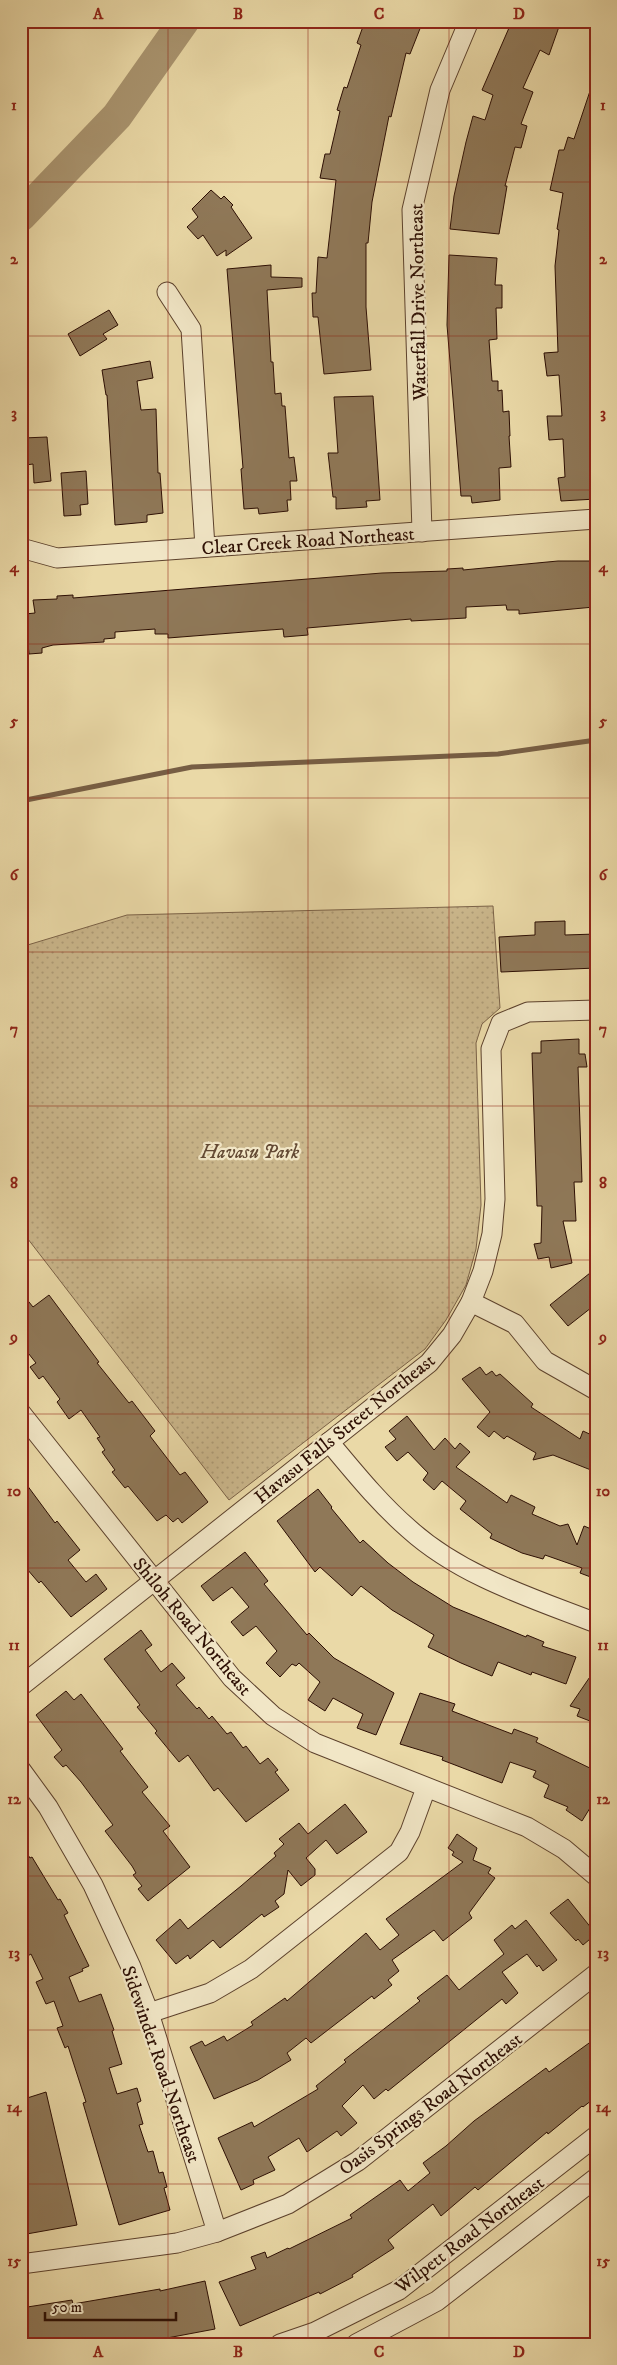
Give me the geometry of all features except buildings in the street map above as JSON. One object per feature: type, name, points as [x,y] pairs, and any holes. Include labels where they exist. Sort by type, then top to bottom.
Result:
[{"type":"street","name":"Waterfall Drive Northeast","points":[[422,532],[412,210],[440,90],[469,21]]},
{"type":"street","points":[[167,292],[191,330],[205,547]]},
{"type":"street","name":"Clear Creek Road Northeast","points":[[21,548],[57,558],[596,519]]},
{"type":"street","name":"Havasu Falls Street Northeast","points":[[21,1686],[429,1363],[452,1335],[470,1302],[483,1271],[492,1234],[495,1199],[491,1048],[501,1023],[528,1012],[596,1010]]},
{"type":"street","points":[[470,1302],[515,1324],[545,1361],[596,1390]]},
{"type":"street","name":"Shiloh Road Northeast","points":[[21,1413],[232,1678],[273,1716],[315,1743],[527,1827],[564,1850],[596,1876]]},
{"type":"street","points":[[329,1442],[382,1504],[410,1531],[455,1562],[501,1586],[596,1623]]},
{"type":"street","name":"Sidewinder Road Northeast","points":[[21,1770],[48,1807],[93,1885],[131,1967],[149,2013],[217,2232]]},
{"type":"street","points":[[149,2013],[210,1993],[251,1970],[399,1852],[410,1832],[426,1788]]},
{"type":"street","name":"Oasis Springs Road Northeast","points":[[21,2264],[177,2243],[217,2232],[288,2204],[358,2162],[596,1974]]},
{"type":"street","name":"Wilpett Road Northeast","points":[[280,2344],[318,2338],[399,2290],[596,2136]]},
{"type":"street","name":"Wilpett Road Northeast","points":[[356,2344],[437,2301],[596,2178]]},
{"type":"green space","name":"Havasu Park","points":[[493,906],[500,1008],[482,1024],[476,1043],[481,1205],[476,1249],[466,1285],[446,1320],[425,1349],[229,1500],[21,1230],[21,947],[127,915]]},
{"type":"waterway","points":[[21,216],[117,116],[184,21]]},
{"type":"waterway","points":[[21,801],[192,767],[498,754],[596,740]]}]
